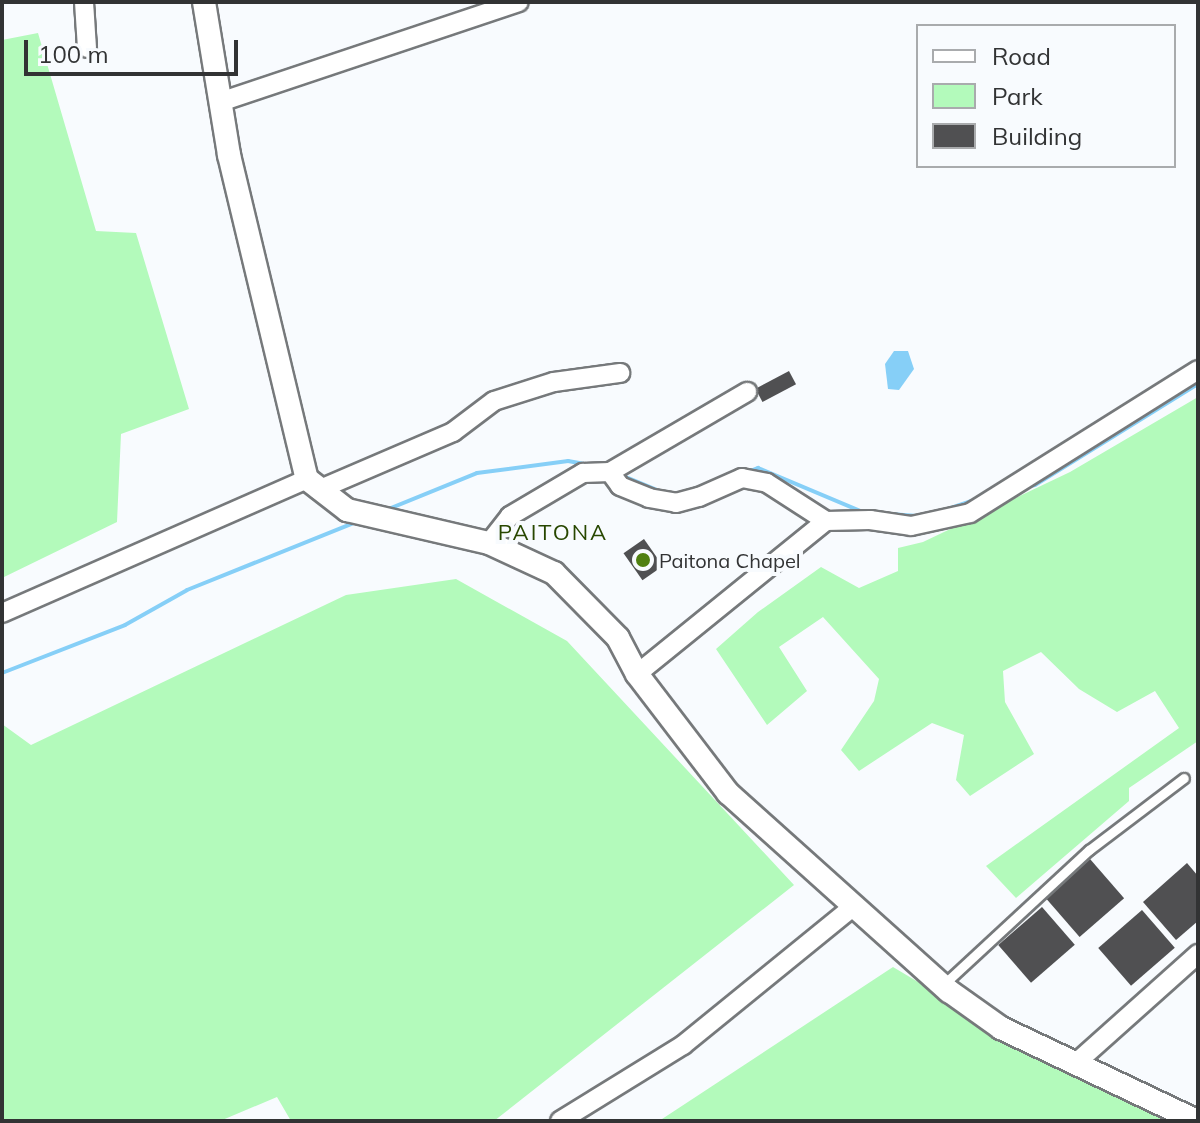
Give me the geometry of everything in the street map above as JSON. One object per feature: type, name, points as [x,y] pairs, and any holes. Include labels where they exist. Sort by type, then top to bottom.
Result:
[{"type":"street","points":[[84,2],[87,48]]},
{"type":"street","points":[[204,2],[229,155],[313,485],[347,510],[489,543],[554,573],[618,638],[637,674],[728,793],[943,985],[1001,1028],[1193,1113]]},
{"type":"street","points":[[220,102],[519,2]]},
{"type":"street","points":[[610,472],[620,486],[649,498],[676,503],[699,497],[742,478],[767,483],[826,521],[870,520],[911,526],[970,513],[1198,370]]},
{"type":"street","points":[[2,613],[313,485],[453,432],[494,401],[554,382],[620,373]]},
{"type":"street","points":[[489,543],[510,516],[571,480],[583,473],[610,472],[747,392]]},
{"type":"street","points":[[637,674],[826,521]]},
{"type":"street","points":[[560,1121],[683,1045],[854,906]]},
{"type":"street","points":[[1076,1063],[1198,954]]},
{"type":"lane","points":[[943,985],[1089,850],[1184,778]]},
{"type":"green space","points":[[38,33],[96,231],[136,233],[189,409],[121,434],[117,522],[2,578],[2,40]]},
{"type":"green space","points":[[1198,397],[1198,741],[1129,788],[1129,801],[1016,898],[986,866],[1179,728],[1155,691],[1117,712],[1079,689],[1041,652],[1003,671],[1005,702],[1034,754],[970,796],[956,780],[964,735],[932,723],[859,771],[841,750],[874,701],[879,679],[823,617],[779,647],[807,691],[767,725],[716,649],[758,612],[821,567],[859,588],[898,571],[898,548],[923,542],[1070,472]]},
{"type":"green space","points":[[456,579],[567,641],[794,885],[494,1121],[291,1121],[277,1097],[220,1121],[2,1121],[2,724],[31,745],[346,595]]},
{"type":"green space","points":[[893,967],[1074,1075],[1173,1121],[659,1121]]},
{"type":"water","points":[[894,351],[908,351],[914,369],[899,390],[888,389],[885,364]]},
{"type":"building","points":[[789,371],[796,384],[762,402],[755,389]]},
{"type":"building","name":"Paitona Chapel","points":[[644,539],[663,566],[642,580],[624,553]]},
{"type":"building","points":[[1090,859],[1124,898],[1080,937],[1045,898]]},
{"type":"building","points":[[1187,863],[1198,876],[1198,921],[1176,940],[1143,902]]},
{"type":"building","points":[[1042,907],[1075,945],[1031,983],[998,945]]},
{"type":"building","points":[[1142,910],[1175,948],[1131,986],[1098,948]]},
{"type":"waterway","points":[[1026,487],[1035,485],[1198,384]]},
{"type":"waterway","points":[[386,510],[477,473],[568,461],[585,464]]},
{"type":"waterway","points":[[748,472],[758,468],[865,513]]},
{"type":"waterway","points":[[621,475],[664,493]]},
{"type":"waterway","points":[[945,510],[982,497]]},
{"type":"waterway","points":[[890,514],[921,516]]},
{"type":"waterway","points":[[2,673],[125,625],[187,590],[356,522]]},
{"type":"place","name":"Paitona Chapel","points":[[643,560]]},
{"type":"district","name":"PAITONA","points":[[553,533]]}]
